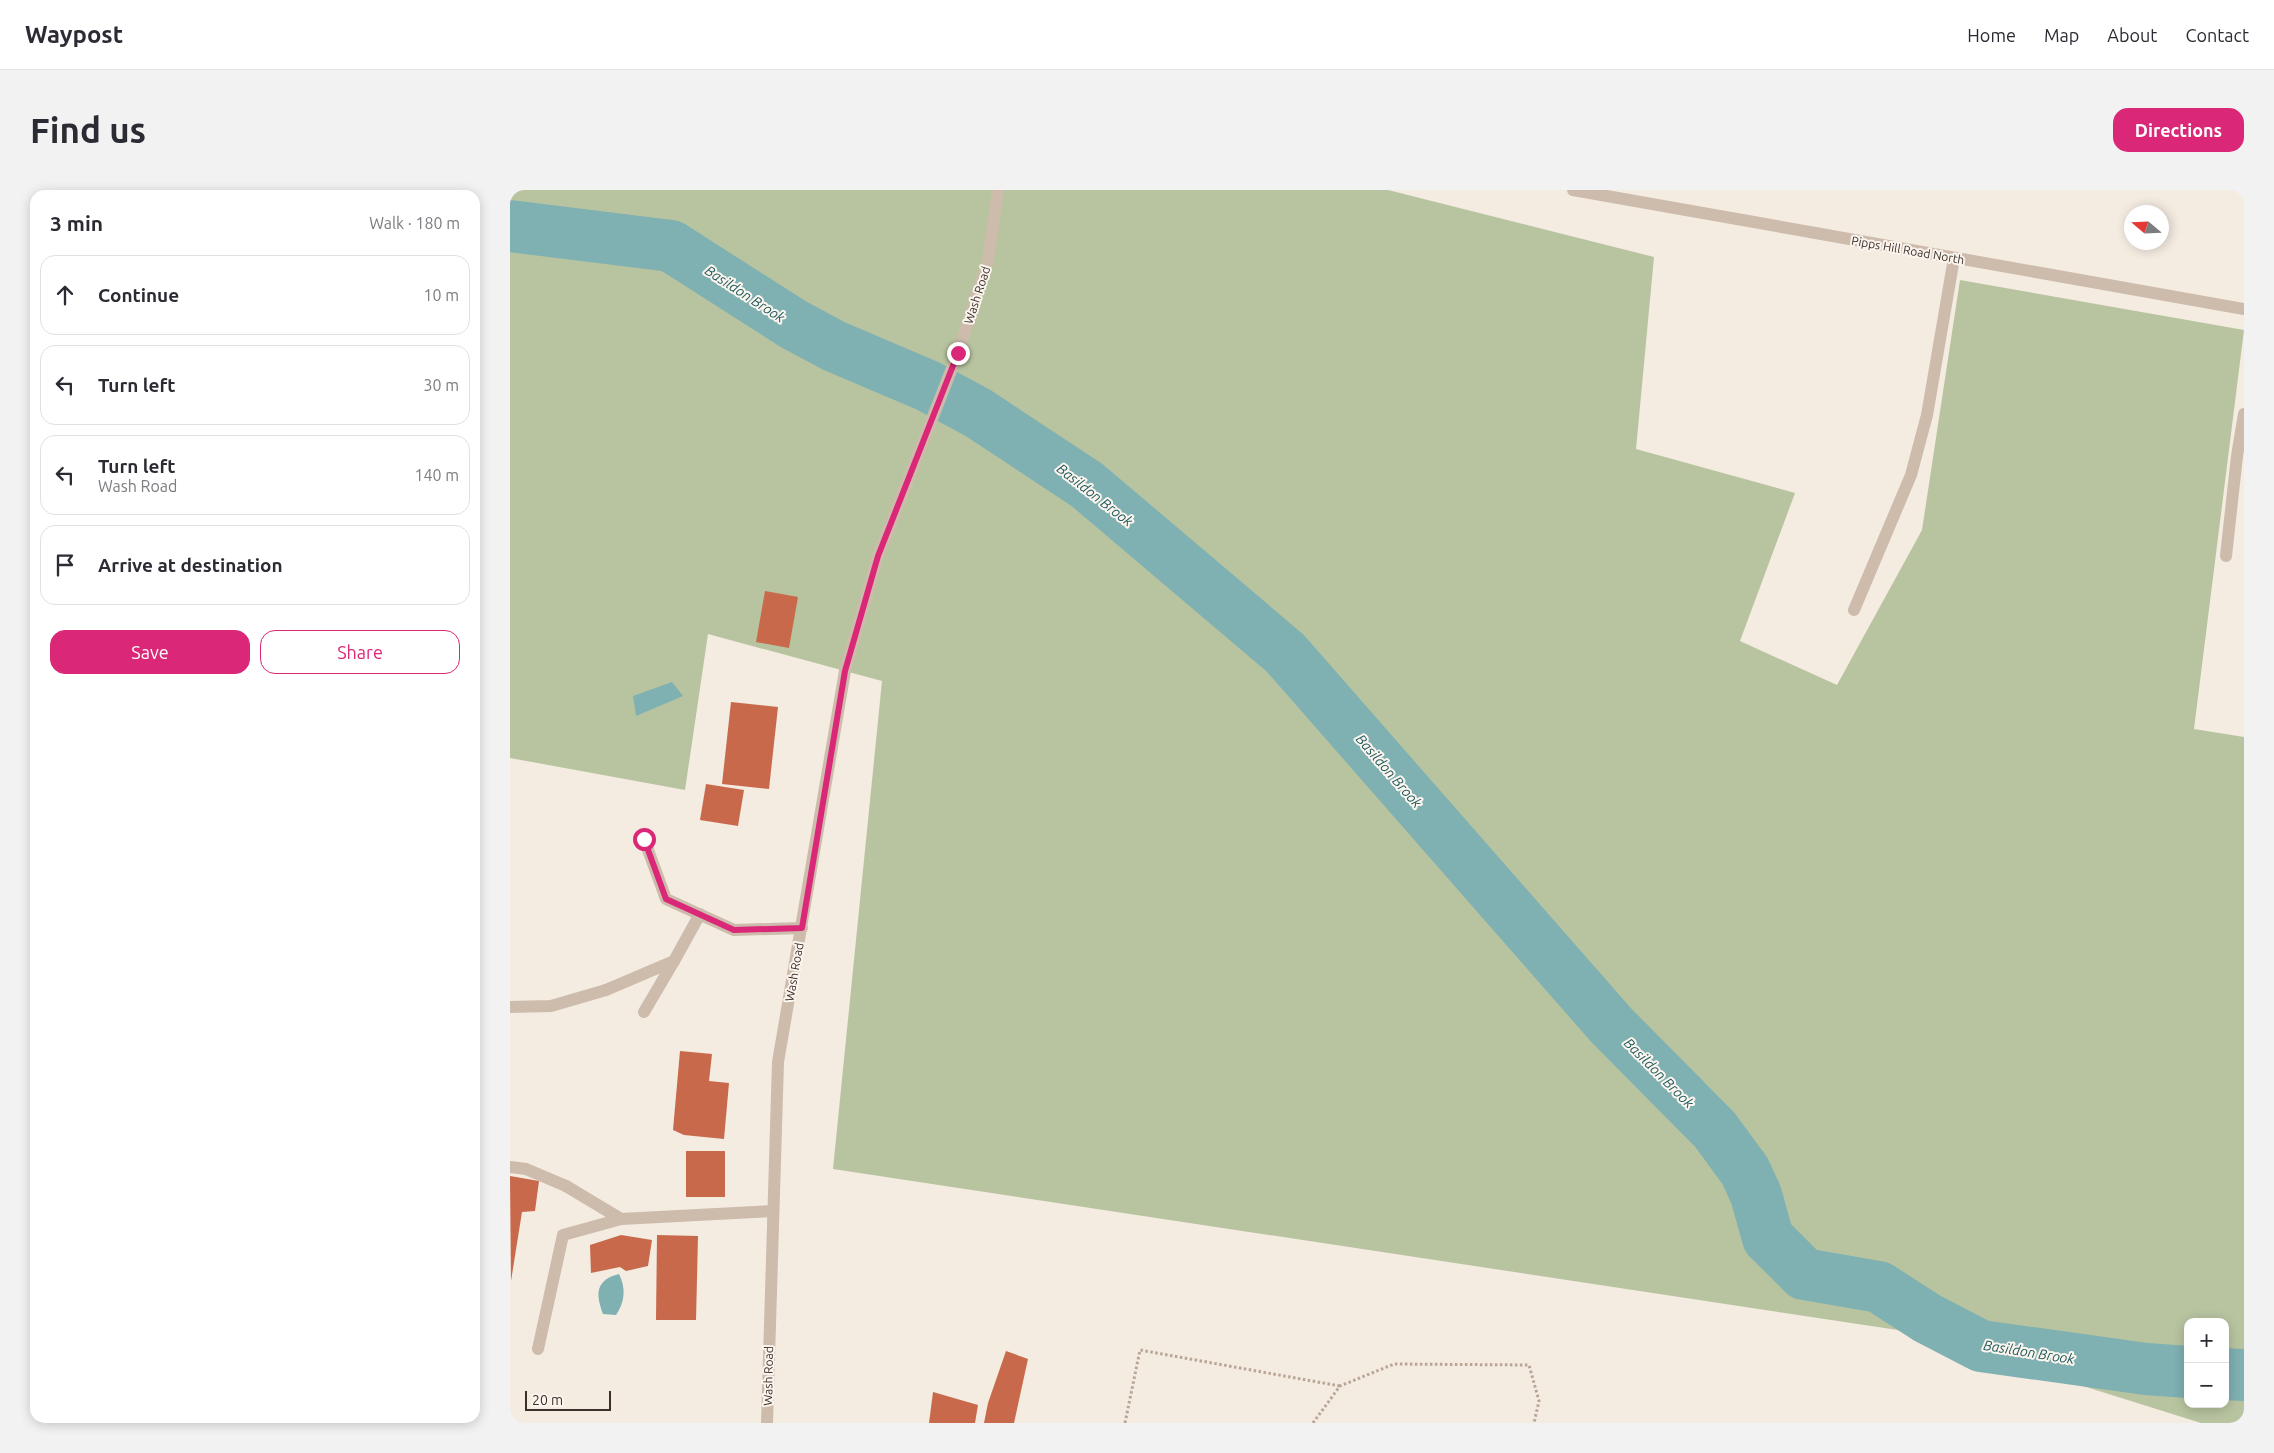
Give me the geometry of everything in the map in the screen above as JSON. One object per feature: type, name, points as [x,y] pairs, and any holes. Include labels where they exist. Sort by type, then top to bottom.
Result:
[{"type":"street","name":"Wash Road","points":[[767,1423],[778,1062],[845,671],[878,556],[929,431],[958,353],[988,261],[998,190]]},
{"type":"street","name":"Pipps Hill Road North","points":[[1582,191],[2244,310]]},
{"type":"street","points":[[1854,610],[1911,475],[1927,414],[1954,258]]},
{"type":"street","points":[[2226,556],[2237,456],[2244,414]]},
{"type":"street","points":[[644,839],[666,899],[734,930],[802,928]]},
{"type":"street","points":[[644,1012],[700,914]]},
{"type":"street","points":[[510,1006],[552,1006],[606,990],[674,961]]},
{"type":"street","points":[[510,1167],[526,1169],[566,1186],[620,1219]]},
{"type":"street","points":[[538,1349],[563,1235],[620,1219],[772,1211]]},
{"type":"path","points":[[1125,1423],[1140,1350],[1340,1386]]},
{"type":"path","points":[[1313,1423],[1340,1386],[1394,1364],[1529,1365],[1539,1401],[1534,1423]]},
{"type":"green space","points":[[510,190],[1388,190],[1654,257],[1636,449],[1795,493],[1740,641],[1837,685],[1922,530],[1960,280],[2244,330],[2194,729],[2244,737],[2244,1423],[2201,1423],[1911,1332],[833,1169],[882,681],[708,634],[685,790],[510,758]]},
{"type":"water","points":[[672,682],[683,696],[636,716],[633,696]]},
{"type":"water","points":[[619,1274],[624,1290],[621,1305],[616,1315],[603,1314],[598,1294],[599,1288],[606,1280]]},
{"type":"building","points":[[765,591],[798,597],[789,648],[756,642]]},
{"type":"building","points":[[731,702],[778,707],[769,789],[722,784]]},
{"type":"building","points":[[706,784],[744,790],[738,826],[700,820]]},
{"type":"building","points":[[680,1051],[712,1054],[709,1081],[729,1083],[724,1139],[684,1135],[673,1130]]},
{"type":"building","points":[[686,1151],[725,1151],[725,1197],[686,1197]]},
{"type":"building","points":[[510,1176],[539,1181],[535,1211],[522,1212],[511,1281]]},
{"type":"building","points":[[621,1235],[652,1240],[648,1266],[626,1271],[620,1267],[591,1273],[590,1245]]},
{"type":"building","points":[[657,1235],[698,1236],[696,1320],[656,1320]]},
{"type":"building","points":[[1006,1351],[1028,1359],[1014,1423],[984,1423],[988,1403]]},
{"type":"building","points":[[933,1392],[978,1405],[975,1423],[929,1423]]},
{"type":"waterway","name":"Basildon Brook","points":[[510,226],[671,246],[793,324],[834,346],[928,386],[978,413],[1087,485],[1285,653],[1611,1025],[1715,1130],[1745,1171],[1756,1195],[1768,1238],[1804,1274],[1879,1287],[1927,1318],[1981,1346],[2146,1369],[2184,1372]]},
{"type":"waterway","name":"Basildon Brook","points":[[2229,1374],[2244,1375]]},
{"type":"route","points":[[644,839],[666,899],[734,930],[802,928],[845,671],[878,556],[929,431],[958,353]]}]
